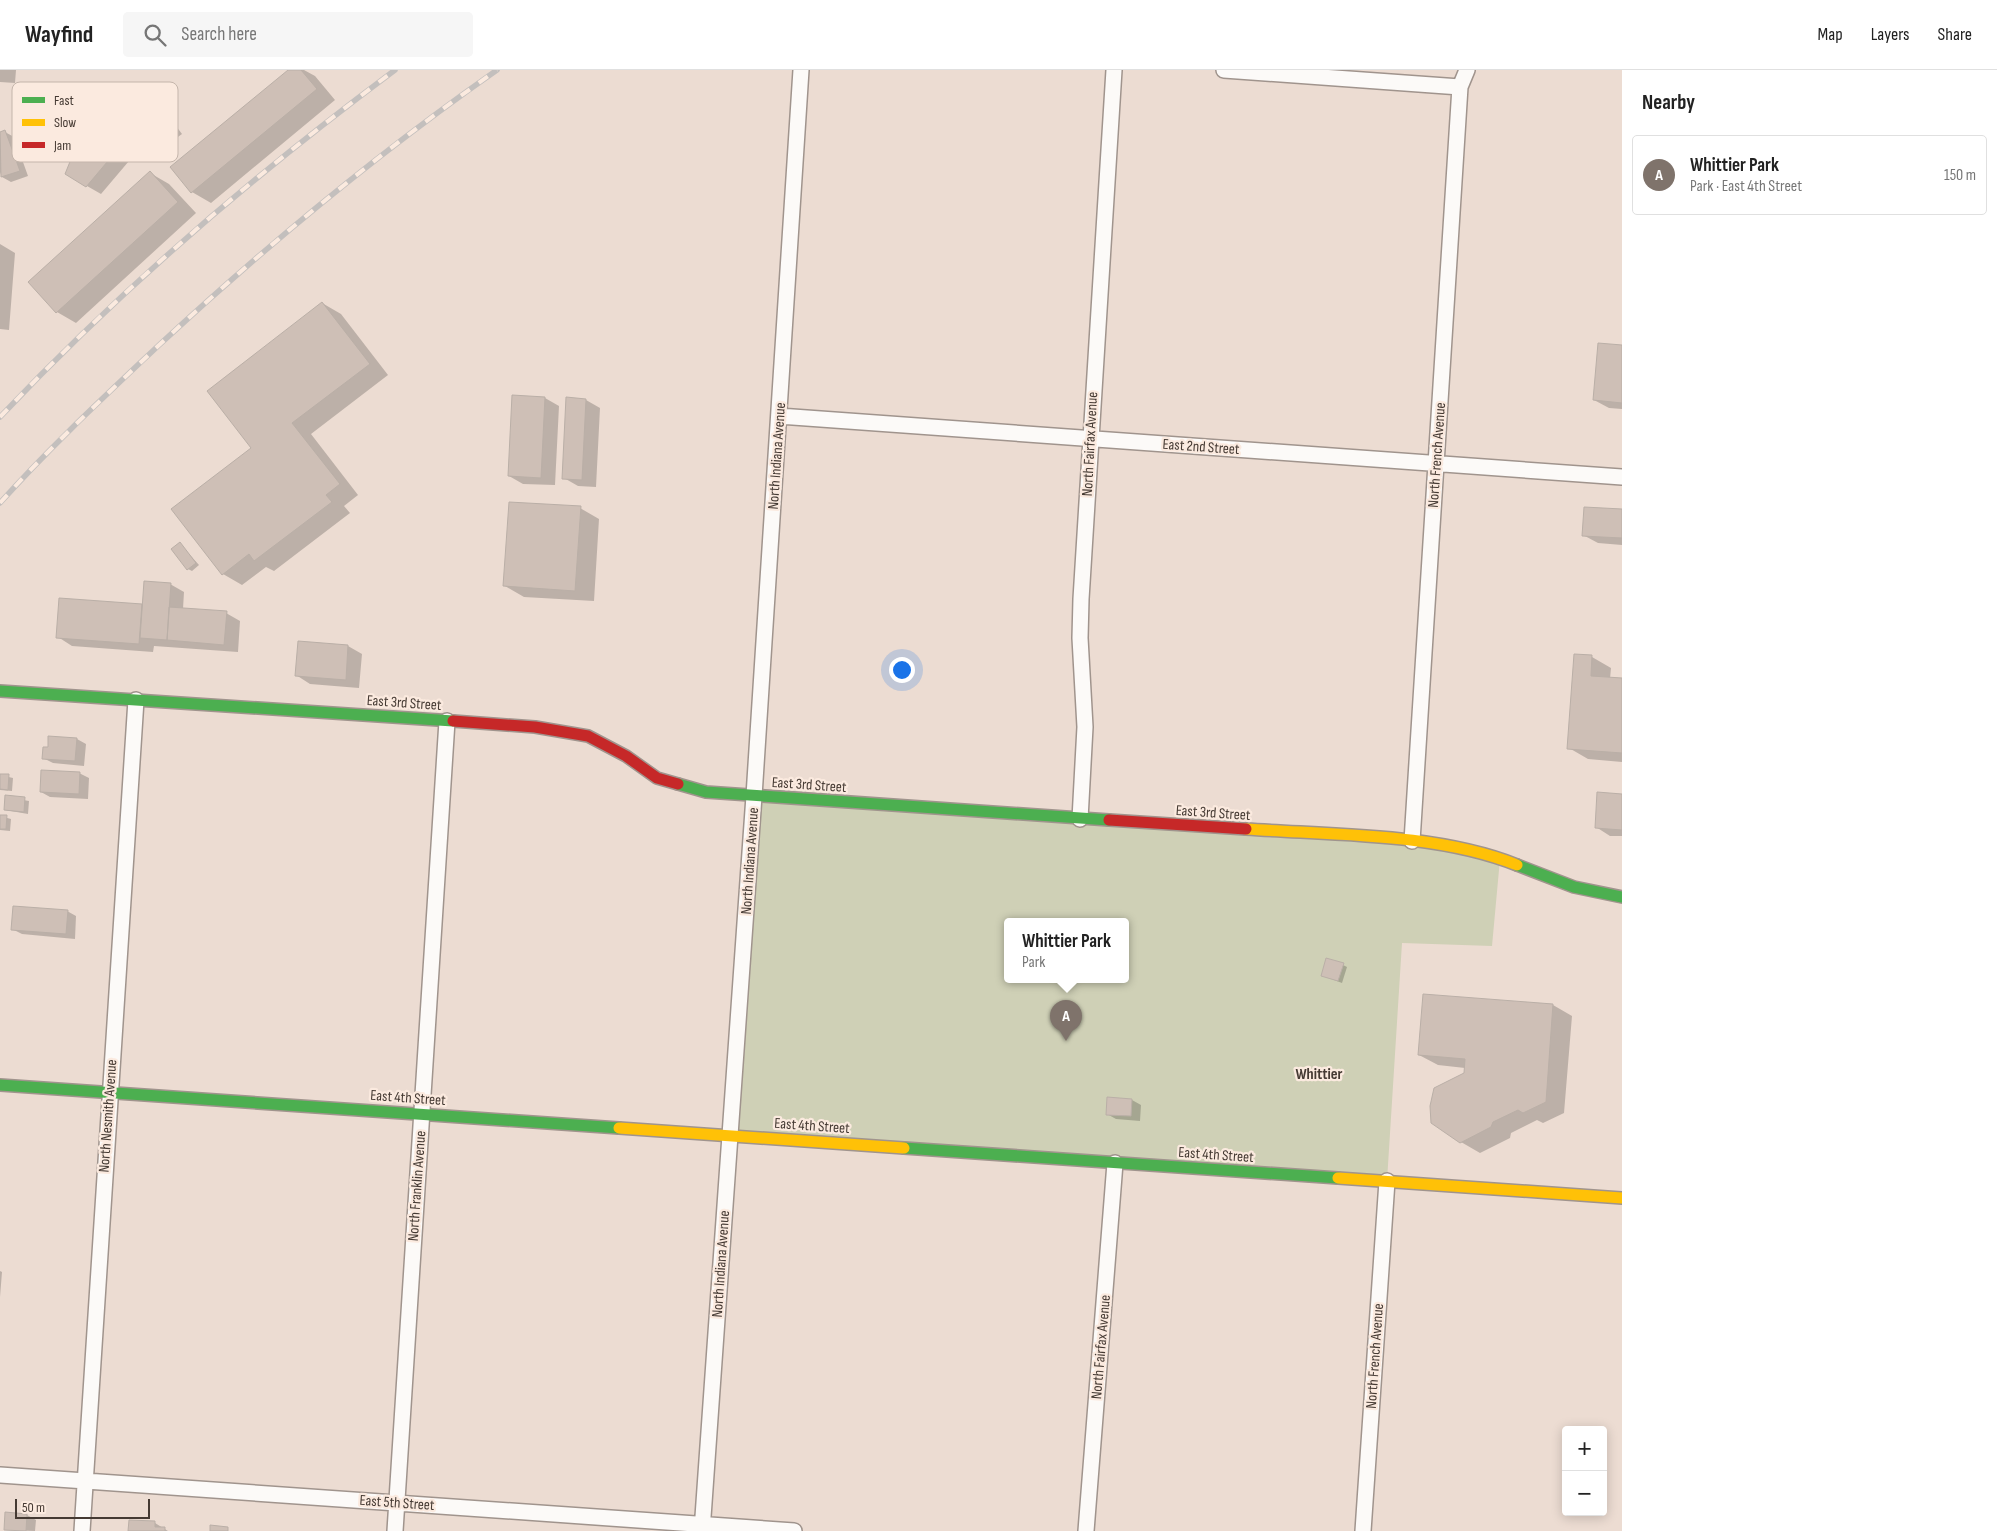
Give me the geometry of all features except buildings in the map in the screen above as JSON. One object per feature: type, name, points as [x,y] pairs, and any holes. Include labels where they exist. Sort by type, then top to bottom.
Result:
[{"type":"street","name":"North Indiana Avenue","points":[[702,1528],[754,796],[801,70]]},
{"type":"street","name":"North Fairfax Avenue","points":[[1080,819],[1085,726],[1080,638],[1081,599],[1114,70]]},
{"type":"street","points":[[1224,70],[1460,87]]},
{"type":"street","name":"North French Avenue","points":[[1412,841],[1460,87],[1467,70]]},
{"type":"street","name":"East 2nd Street","points":[[779,416],[1622,477]]},
{"type":"street","name":"East 3rd Street","points":[[0,691],[535,727],[571,732],[602,742],[644,771],[671,784],[706,792],[1412,841],[1454,846],[1486,854],[1565,885],[1622,897]]},
{"type":"street","name":"North Nesmith Avenue","points":[[82,1531],[136,700]]},
{"type":"street","name":"North Franklin Avenue","points":[[395,1531],[447,721]]},
{"type":"street","name":"East 4th Street","points":[[0,1085],[1622,1198]]},
{"type":"street","name":"North Fairfax Avenue","points":[[1086,1531],[1115,1163]]},
{"type":"street","name":"North French Avenue","points":[[1363,1531],[1387,1181]]},
{"type":"street","name":"East 5th Street","points":[[0,1475],[397,1503],[702,1528],[794,1531]]},
{"type":"green space","points":[[754,796],[1412,841],[1500,859],[1492,946],[1402,943],[1387,1181],[730,1136]]},
{"type":"railway","points":[[0,417],[93,324],[190,235],[240,192],[395,70]]},
{"type":"railway","points":[[0,503],[38,462],[97,404],[239,273],[365,168],[497,70]]},
{"type":"traffic: fast","points":[[0,691],[453,721]]},
{"type":"traffic: fast","points":[[678,784],[706,792],[1109,820]]},
{"type":"traffic: fast","points":[[1517,865],[1574,887],[1622,897]]},
{"type":"traffic: fast","points":[[0,1085],[619,1128]]},
{"type":"traffic: fast","points":[[904,1148],[1338,1178]]},
{"type":"traffic: slow","points":[[1246,829],[1384,837],[1419,841],[1486,855],[1517,865]]},
{"type":"traffic: slow","points":[[619,1128],[904,1148]]},
{"type":"traffic: slow","points":[[1338,1178],[1622,1198]]},
{"type":"traffic: jam","points":[[453,721],[535,727],[588,736],[626,756],[657,778],[678,784]]},
{"type":"traffic: jam","points":[[1109,820],[1246,829]]},
{"type":"place","name":"Whittier Park","points":[[1066,1041]]},
{"type":"district","name":"Whittier","points":[[1319,1074]]}]
